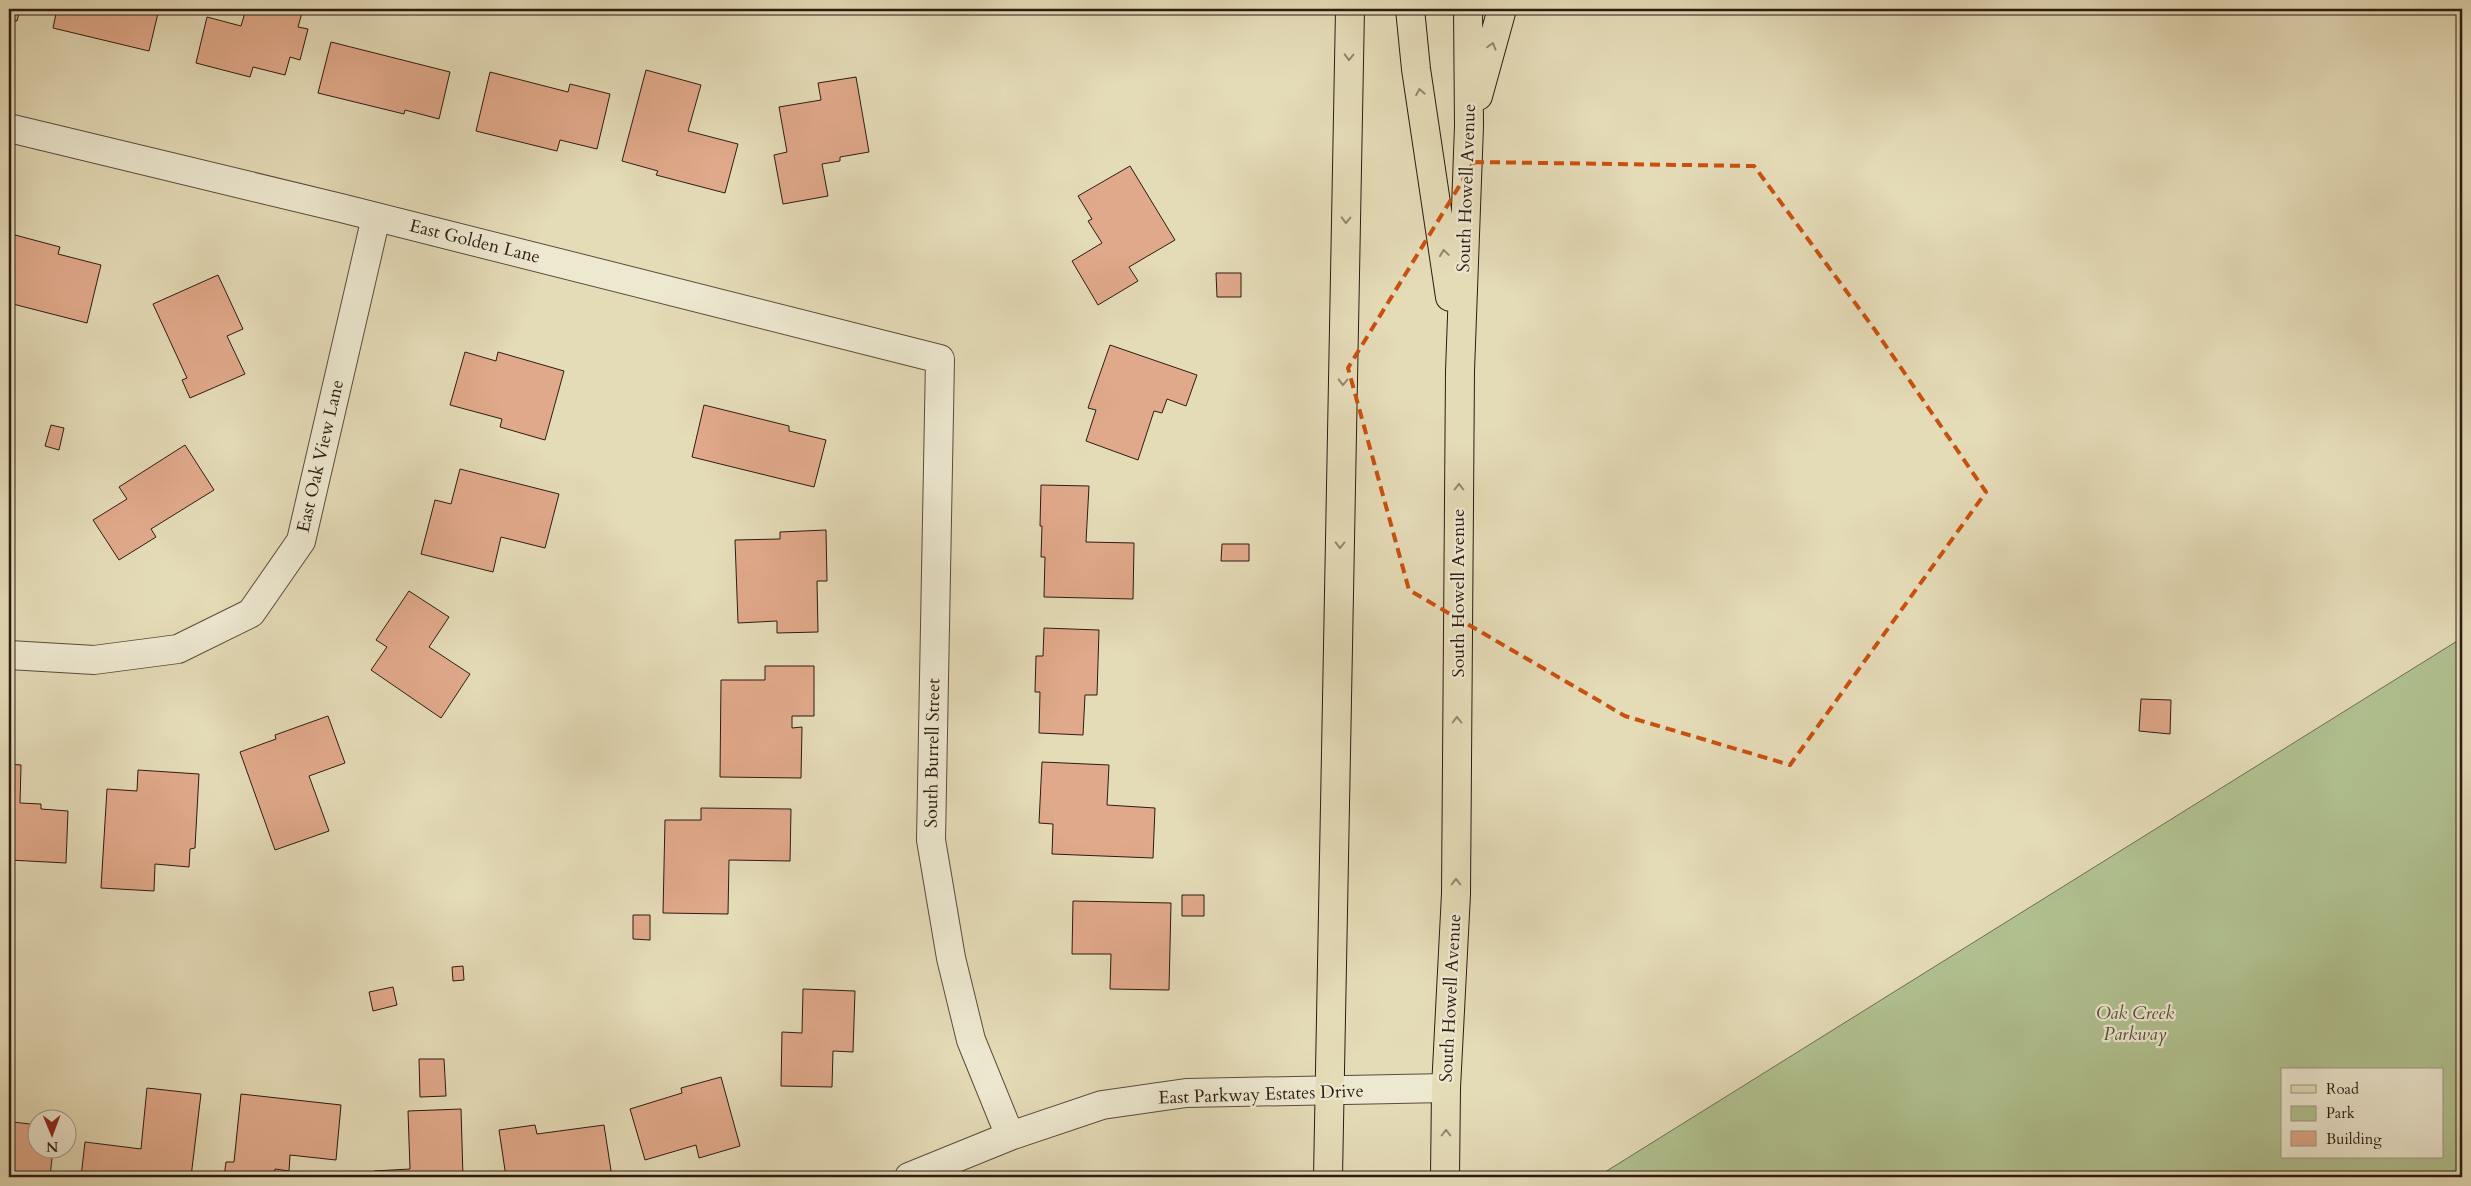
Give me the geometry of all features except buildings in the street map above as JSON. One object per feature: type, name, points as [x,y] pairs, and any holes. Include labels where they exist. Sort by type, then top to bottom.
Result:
[{"type":"main road","points":[[1328,1177],[1350,9]]},
{"type":"main road","points":[[1410,9],[1416,69],[1429,146],[1460,371]]},
{"type":"main road","name":"South Howell Avenue","points":[[1445,1177],[1446,1088],[1456,894],[1460,371],[1469,126],[1468,9]]},
{"type":"main road","points":[[1469,126],[1502,9]]},
{"type":"street","name":"East Golden Lane","points":[[9,128],[376,217],[940,358]]},
{"type":"street","name":"East Oak View Lane","points":[[9,655],[94,660],[178,649],[251,613],[301,541],[376,217]]},
{"type":"street","name":"South Burrell Street","points":[[940,358],[931,840],[951,958],[971,1040],[1010,1136]]},
{"type":"street","name":"East Parkway Estates Drive","points":[[909,1177],[1010,1136],[1102,1105],[1186,1093],[1446,1088]]},
{"type":"highlighted area","points":[[1474,162],[1754,166],[1875,330],[1986,492],[1790,765],[1625,716],[1409,590],[1348,368]]},
{"type":"green space","name":"Oak Creek Parkway","points":[[2462,638],[2462,1177],[1597,1177]]}]
